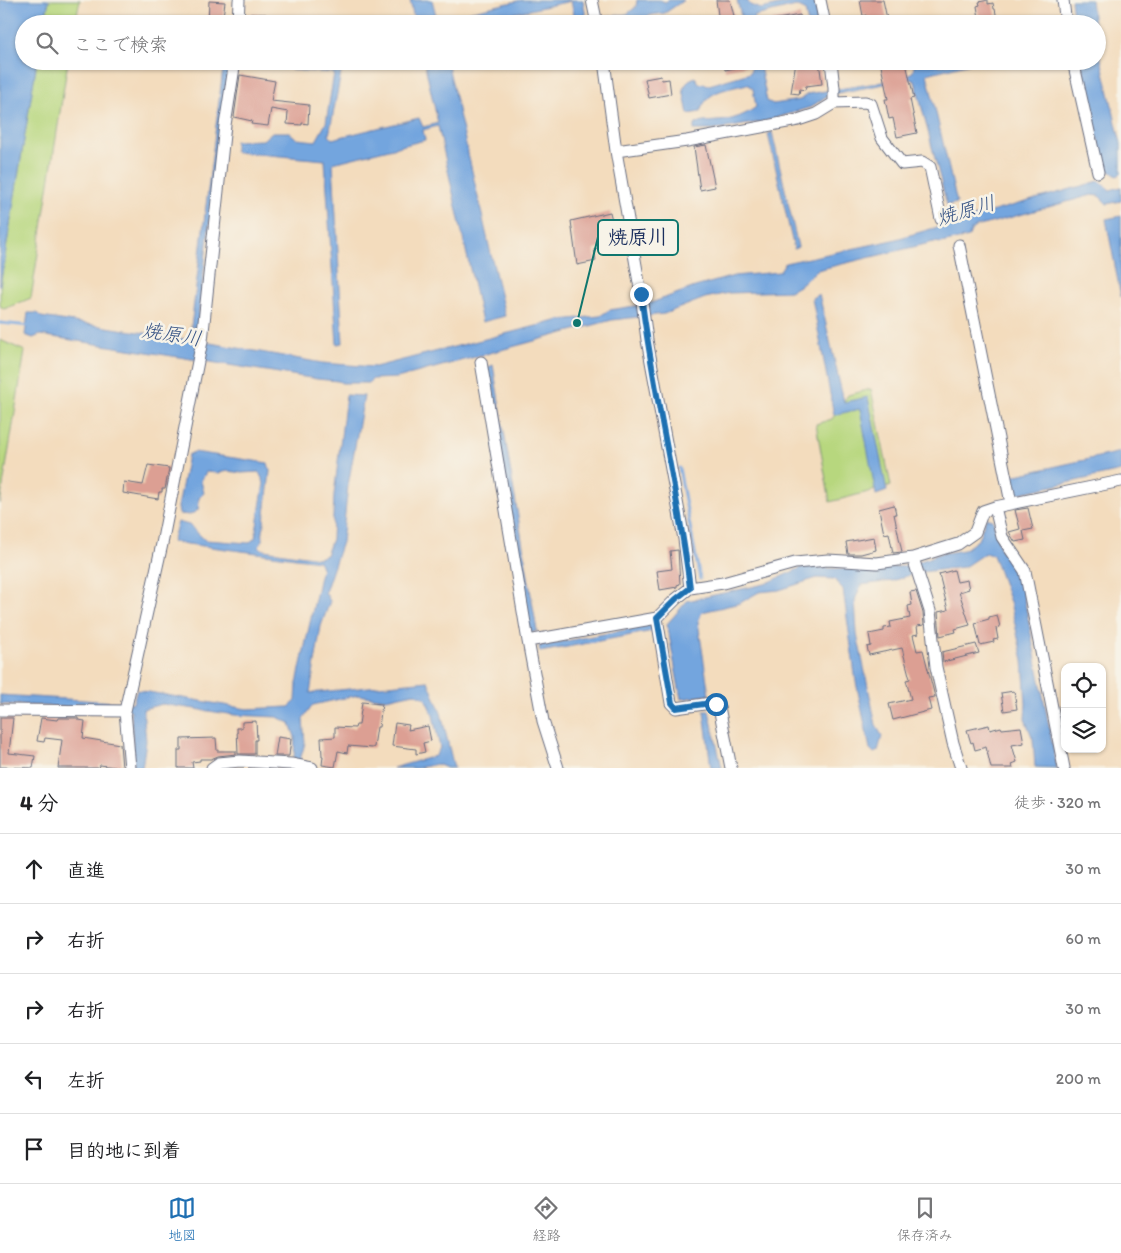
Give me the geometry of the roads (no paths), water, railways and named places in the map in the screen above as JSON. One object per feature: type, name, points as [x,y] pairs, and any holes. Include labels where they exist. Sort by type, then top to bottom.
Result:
[{"type":"street","points":[[238,15],[239,0]]},
{"type":"street","points":[[592,0],[595,15]]},
{"type":"street","points":[[820,0],[823,15]]},
{"type":"street","points":[[1063,0],[1065,15]]},
{"type":"street","points":[[130,768],[125,711],[162,544],[202,341],[233,70]]},
{"type":"street","points":[[605,70],[616,151],[641,294],[644,322],[684,539],[690,588]]},
{"type":"street","points":[[616,151],[687,141],[798,120],[816,114],[834,95],[832,70]]},
{"type":"street","points":[[1075,70],[1098,172]]},
{"type":"street","points":[[834,95],[870,104],[882,138],[902,164],[922,162],[930,167],[941,219]]},
{"type":"street","points":[[959,245],[1011,503]]},
{"type":"street","points":[[480,362],[543,721],[558,768]]},
{"type":"street","points":[[528,641],[657,618],[690,588],[723,583],[795,563],[828,560],[915,564],[958,544],[975,532],[983,511],[995,506],[1121,481]]},
{"type":"street","points":[[995,506],[1002,537],[1025,571],[1064,768]]},
{"type":"street","points":[[915,564],[930,610],[936,668],[962,768]]},
{"type":"street","points":[[657,618],[672,703],[676,708],[716,704],[731,768]]},
{"type":"street","points":[[0,710],[125,711]]},
{"type":"street","points":[[212,768],[219,763],[291,764],[308,767]]},
{"type":"water","points":[[0,0],[49,0],[46,15],[15,15],[15,70],[36,70],[0,286]]},
{"type":"water","points":[[410,0],[432,0],[436,15],[413,15]]},
{"type":"water","points":[[522,0],[583,0],[586,15],[574,15],[571,1],[506,15],[455,15]]},
{"type":"water","points":[[637,0],[660,0],[665,2],[669,0],[684,0],[665,13],[620,15],[627,14],[636,7]]},
{"type":"water","points":[[737,0],[747,0],[750,5],[761,9],[800,0],[815,0],[817,15],[806,15],[805,10],[796,6],[759,15],[741,15]]},
{"type":"water","points":[[1071,0],[1091,0],[1093,15],[1073,15]]},
{"type":"water","points":[[223,70],[228,70],[197,327],[191,327]]},
{"type":"water","points":[[291,70],[342,70],[329,135],[332,139],[419,118],[423,127],[438,123],[426,70],[449,70],[505,316],[482,322],[438,126],[423,130],[425,140],[333,163],[343,343],[337,344],[325,160],[235,152],[235,141],[263,140],[272,132],[289,132],[297,139],[316,141],[326,123],[334,73]]},
{"type":"water","points":[[751,70],[761,70],[767,101],[773,104],[800,100],[807,94],[895,80],[913,72],[913,70],[943,70],[927,74],[957,203],[947,205],[915,81],[910,79],[828,95],[811,107],[766,121],[714,130],[694,130],[694,125],[702,122],[732,119],[748,113],[756,107],[753,89],[747,84],[725,89],[713,95],[703,104],[700,112],[688,114],[683,89],[689,80],[695,77],[699,83],[709,85],[750,73]]},
{"type":"water","points":[[1083,70],[1104,70],[1121,144],[1121,174],[1117,176],[1104,167]]},
{"type":"water","points":[[772,132],[798,247],[794,249],[768,134]]},
{"type":"water","points":[[1099,181],[1110,190],[1121,187],[1121,201],[1107,204],[1099,196],[1092,195],[976,227],[971,230],[969,237],[941,243],[934,242],[817,270],[799,286],[790,291],[729,293],[705,298],[664,314],[612,320],[397,378],[373,379],[368,383],[342,383],[40,335],[33,338],[25,335],[28,313],[37,313],[41,317],[210,343],[322,363],[375,367],[560,320],[600,316],[609,310],[648,304],[695,287],[734,276],[779,272],[785,263],[889,241]]},
{"type":"water","points":[[1121,216],[1121,297],[1106,219]]},
{"type":"water","points":[[819,294],[844,402],[868,397],[887,491],[876,495],[860,409],[834,415],[812,298]]},
{"type":"water","points":[[493,365],[537,631],[530,633],[487,368]]},
{"type":"water","points":[[346,395],[364,396],[348,485],[342,542],[325,592],[330,601],[321,626],[310,693],[428,681],[441,713],[454,768],[447,768],[437,764],[417,768],[393,768],[435,756],[440,748],[433,715],[425,698],[414,693],[386,699],[358,695],[313,705],[303,719],[305,743],[300,760],[300,768],[294,759],[295,737],[290,723],[277,717],[235,715],[162,704],[143,709],[146,741],[142,768],[134,768],[131,710],[0,704],[0,695],[133,703],[137,690],[247,709],[289,707],[296,701],[297,683],[322,567],[319,561],[172,542],[178,522],[189,525],[205,540],[249,543],[255,538],[264,483],[259,472],[206,472],[201,481],[204,493],[199,498],[198,510],[190,515],[179,514],[178,507],[188,455],[194,452],[268,463],[270,471],[262,540],[259,547],[264,550],[319,558],[326,555],[332,539],[334,495]]},
{"type":"water","points":[[1121,452],[1121,471],[1016,494],[1012,476]]},
{"type":"water","points":[[986,518],[993,520],[1000,549],[1019,572],[1057,768],[1035,767],[1033,739],[1025,719],[1026,704],[1023,660],[1010,602],[993,555],[985,553],[964,567],[922,572],[921,568],[910,571],[910,575],[892,581],[861,585],[855,600],[857,634],[876,725],[882,736],[878,751],[874,753],[870,749],[856,682],[843,589],[834,579],[817,578],[779,590],[759,592],[740,603],[702,612],[698,622],[709,695],[681,699],[667,624],[687,601],[765,584],[803,567],[861,570],[908,566],[939,554],[964,550],[978,540]]},
{"type":"water","points":[[652,625],[653,631],[540,652],[539,646]]},
{"type":"water","points":[[704,711],[709,711],[722,768],[711,768]]},
{"type":"waterway","name":"焼原川","points":[[0,323],[30,326]]},
{"type":"waterway","points":[[679,468],[700,579]]},
{"type":"place","name":"焼原川","points":[[577,323]]}]
